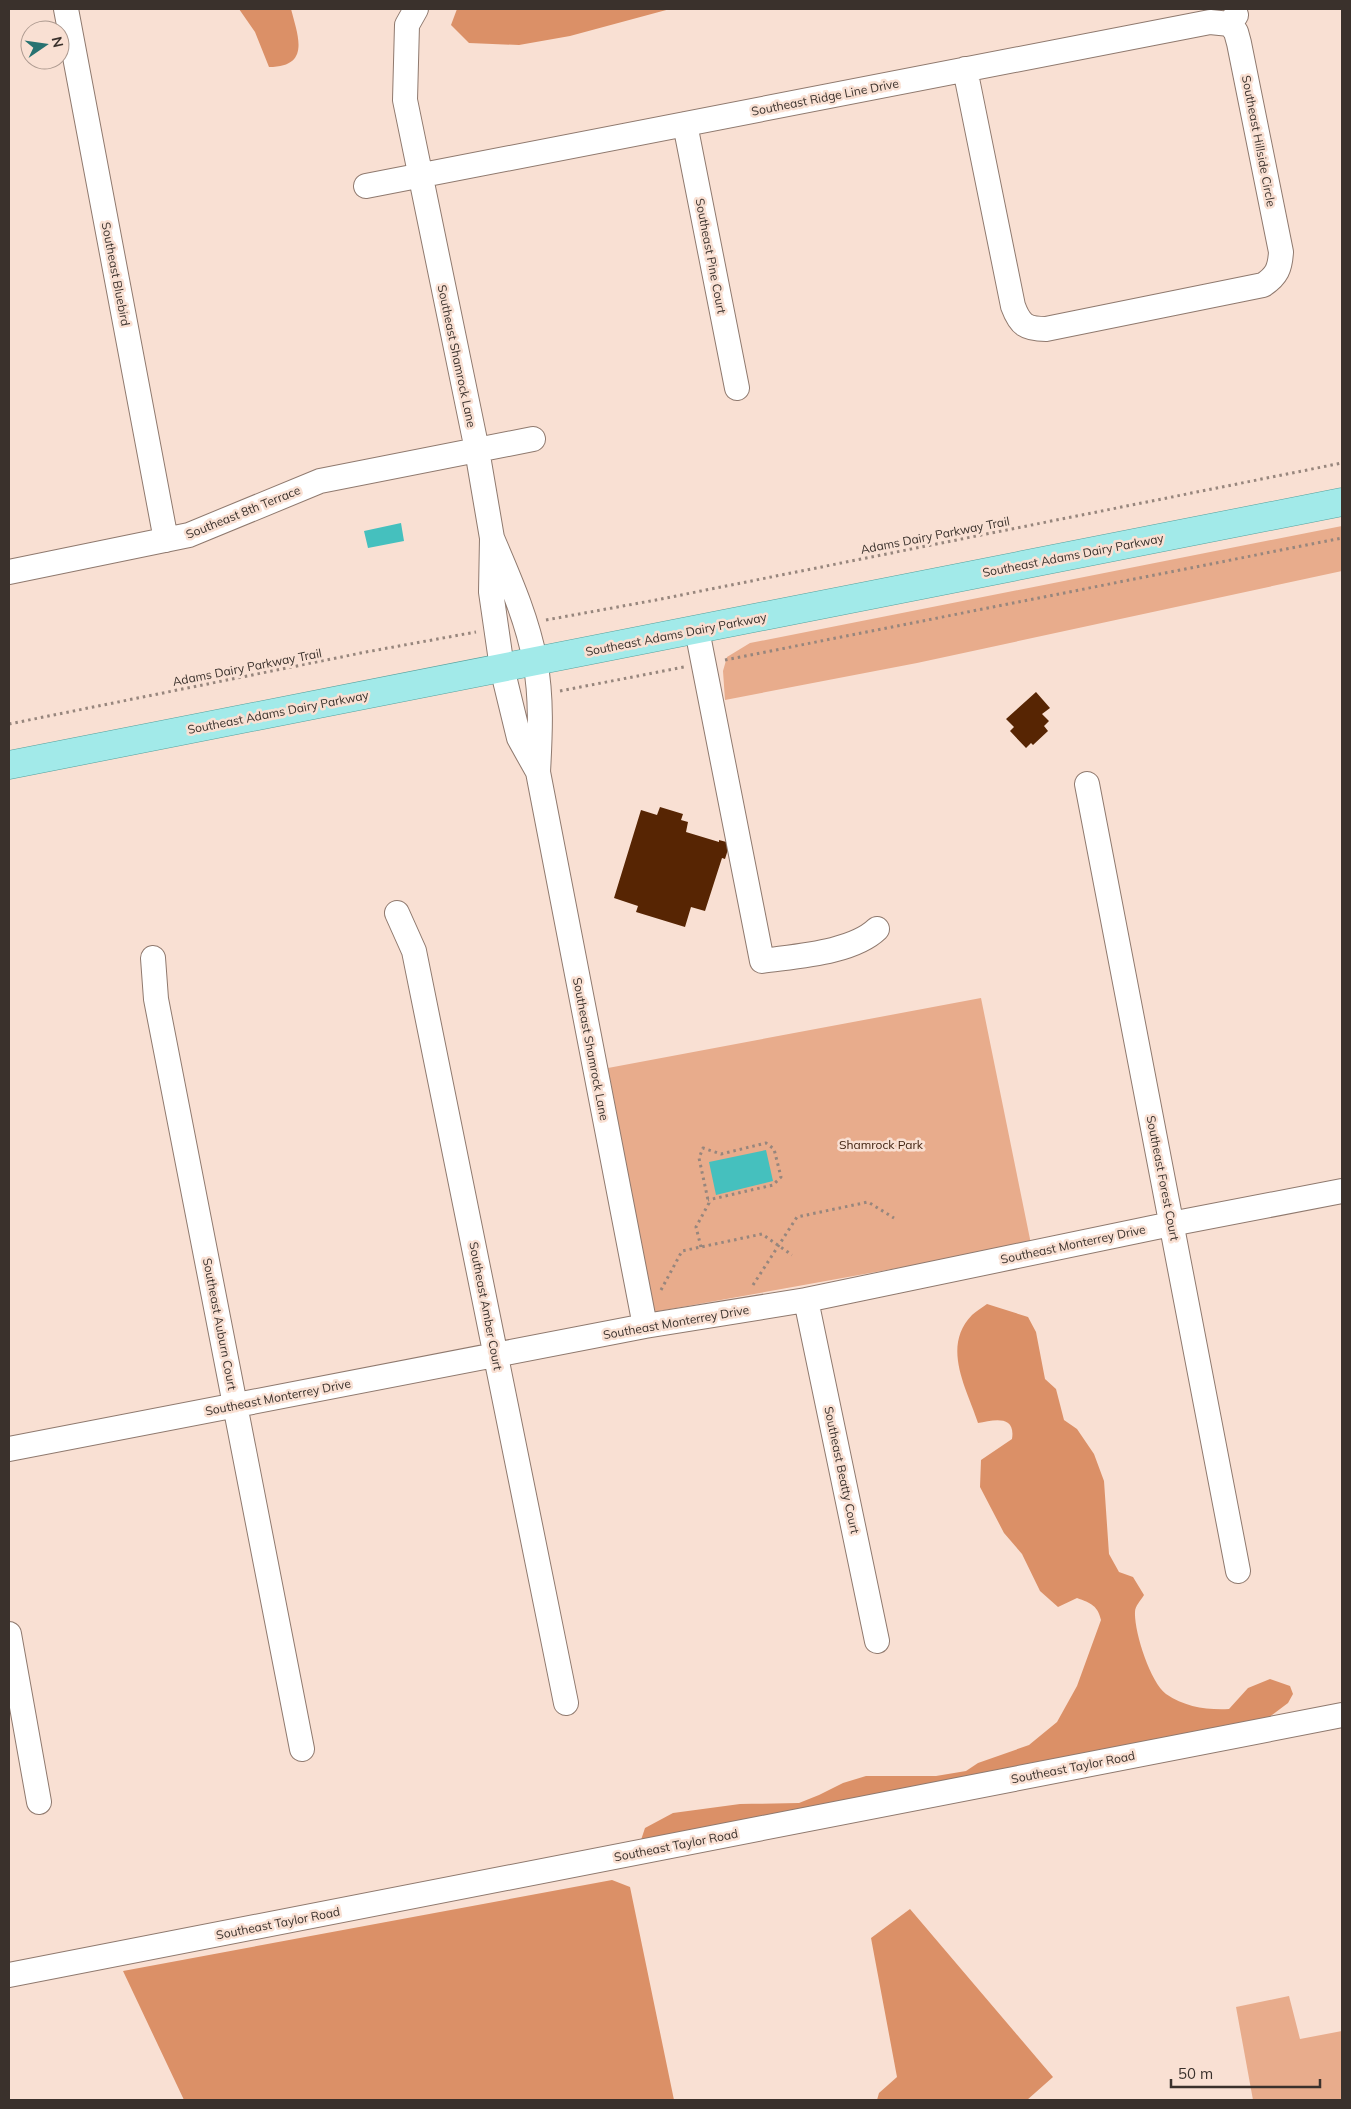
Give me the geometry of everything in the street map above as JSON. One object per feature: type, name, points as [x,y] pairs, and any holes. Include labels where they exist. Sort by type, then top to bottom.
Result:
[{"type":"main road","name":"Southeast Adams Dairy Parkway","points":[[9,765],[1342,502]]},
{"type":"street","name":"Southeast Bluebird","points":[[66,9],[166,540]]},
{"type":"street","name":"Southeast Shamrock Lane","points":[[416,9],[407,26],[405,100],[492,538],[491,592],[502,668],[519,738],[538,772]]},
{"type":"street","name":"Southeast Ridge Line Drive","points":[[420,176],[965,69],[1210,22],[1233,20]]},
{"type":"street","name":"Southeast Hillside Circle","points":[[965,69],[1013,306],[1017,316],[1017,332],[1046,329],[1263,284],[1272,279],[1283,278],[1280,266],[1281,252],[1233,20]]},
{"type":"street","name":"Southeast Pine Court","points":[[685,124],[737,388]]},
{"type":"street","points":[[366,186],[420,176]]},
{"type":"street","name":"Southeast 8th Terrace","points":[[9,572],[189,535],[320,481],[532,439]]},
{"type":"street","name":"Southeast Shamrock Lane","points":[[492,538],[516,593],[535,661],[541,730],[538,772],[644,1326]]},
{"type":"street","points":[[697,630],[762,961],[833,949],[856,942],[871,935],[877,929]]},
{"type":"street","name":"Southeast Forest Court","points":[[1087,784],[1238,1571]]},
{"type":"street","name":"Southeast Amber Court","points":[[396,913],[414,951],[566,1703]]},
{"type":"street","name":"Southeast Auburn Court","points":[[153,958],[156,999],[302,1749]]},
{"type":"street","name":"Southeast Monterrey Drive","points":[[9,1449],[644,1326],[806,1300],[1171,1224],[1342,1191]]},
{"type":"street","name":"Southeast Beatty Court","points":[[806,1300],[877,1641]]},
{"type":"street","points":[[9,1634],[39,1802]]},
{"type":"street","name":"Southeast Taylor Road","points":[[9,1975],[1342,1715]]},
{"type":"path","name":"Adams Dairy Parkway Trail","points":[[545,620],[666,598],[1342,463]]},
{"type":"path","points":[[552,692],[704,664],[1342,538]]},
{"type":"path","name":"Adams Dairy Parkway Trail","points":[[9,724],[366,652],[482,631]]},
{"type":"path","points":[[701,1247],[696,1227],[709,1203],[708,1200],[699,1158],[703,1148],[721,1154],[766,1143],[774,1149],[781,1177],[773,1185],[708,1200]]},
{"type":"path","points":[[744,1287],[753,1286],[797,1217],[868,1202],[894,1218]]},
{"type":"path","points":[[660,1293],[682,1252],[762,1234],[792,1255]]},
{"type":"green space","points":[[1342,526],[1342,571],[917,663],[725,700],[723,671],[727,657],[750,643]]},
{"type":"green space","name":"Shamrock Park","points":[[981,998],[1031,1244],[654,1312],[608,1068]]},
{"type":"green space","points":[[1289,1996],[1300,2039],[1342,2031],[1342,2100],[1253,2100],[1236,2007]]},
{"type":"shaded area","points":[[239,9],[291,9],[298,39],[298,48],[296,56],[291,62],[282,66],[269,67],[255,32]]},
{"type":"shaded area","points":[[457,9],[670,9],[570,36],[519,45],[469,43],[451,25]]},
{"type":"shaded area","points":[[987,1304],[1028,1317],[1036,1332],[1045,1379],[1056,1389],[1064,1420],[1077,1429],[1094,1454],[1104,1481],[1109,1554],[1119,1572],[1133,1577],[1144,1595],[1135,1610],[1135,1620],[1144,1656],[1160,1688],[1166,1694],[1188,1705],[1212,1709],[1229,1709],[1248,1688],[1270,1679],[1290,1686],[1293,1694],[1288,1703],[1264,1721],[641,1840],[645,1828],[673,1813],[740,1804],[799,1803],[843,1783],[866,1776],[936,1776],[966,1771],[978,1763],[1029,1745],[1057,1722],[1077,1686],[1101,1620],[1096,1608],[1086,1602],[1077,1598],[1058,1607],[1040,1591],[1022,1554],[1004,1533],[980,1487],[981,1460],[1012,1439],[1012,1431],[1007,1422],[996,1420],[978,1423],[959,1368],[958,1341],[963,1327],[972,1315]]},
{"type":"shaded area","points":[[612,1880],[630,1887],[674,2100],[184,2100],[123,1971]]},
{"type":"shaded area","points":[[910,1909],[1053,2077],[1027,2100],[877,2100],[879,2093],[897,2077],[871,1938]]},
{"type":"water","points":[[401,523],[404,541],[368,548],[364,531]]},
{"type":"water","points":[[766,1150],[773,1181],[716,1195],[709,1162]]},
{"type":"building","points":[[1036,692],[1050,708],[1042,714],[1049,721],[1044,726],[1048,731],[1033,745],[1031,743],[1026,748],[1010,731],[1014,727],[1006,719]]},
{"type":"building","points":[[660,807],[683,814],[681,820],[688,822],[686,832],[719,842],[719,840],[730,843],[725,859],[722,858],[705,911],[691,907],[685,927],[636,912],[638,906],[614,898],[641,810],[657,815]]}]
